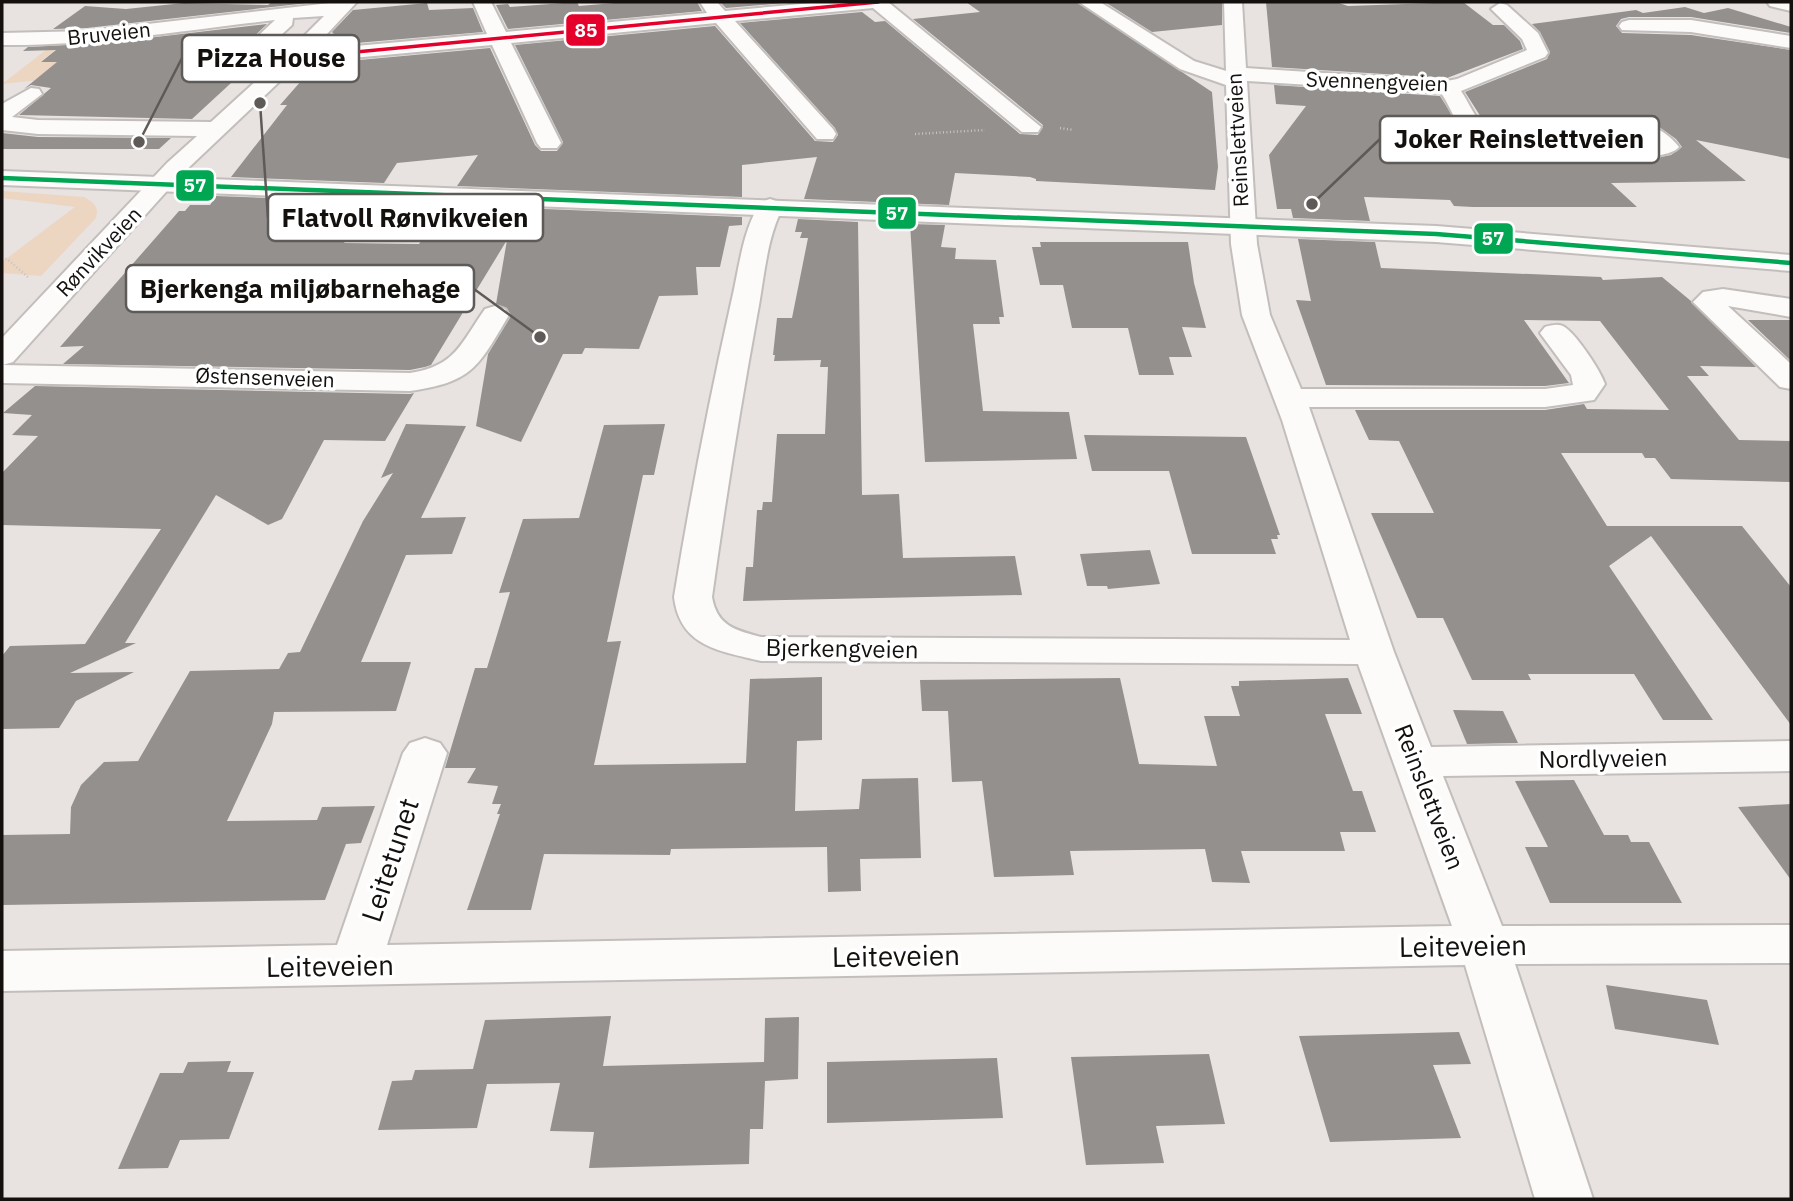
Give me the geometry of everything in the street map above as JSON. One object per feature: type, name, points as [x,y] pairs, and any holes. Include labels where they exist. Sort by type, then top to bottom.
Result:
[{"type":"street","points":[[482,2],[549,143]]},
{"type":"street","points":[[282,13],[285,22],[251,52],[295,56],[499,38],[713,9],[877,2],[1030,127]]},
{"type":"street","name":"Svennengveien","points":[[1087,2],[1186,65],[1209,74],[1235,78],[1447,87],[1461,85],[1538,53],[1531,37],[1500,9]]},
{"type":"street","name":"Reinslettveien","points":[[1233,2],[1242,225],[1249,284],[1256,315],[1289,398],[1374,652],[1484,945],[1564,1199]]},
{"type":"street","points":[[1776,2],[1791,6]]},
{"type":"street","name":"Bruveien","points":[[2,39],[84,38],[344,6]]},
{"type":"street","name":"Rønvikveien","points":[[2,356],[162,183],[344,6]]},
{"type":"street","points":[[713,9],[825,134]]},
{"type":"street","points":[[1629,26],[1691,26],[1791,42]]},
{"type":"street","points":[[1447,87],[1455,96],[1469,125],[1479,135],[1509,148],[1578,151],[1659,150],[1667,147],[1657,138],[1631,127]]},
{"type":"street","points":[[2,114],[31,94]]},
{"type":"street","points":[[2,123],[38,127],[217,129]]},
{"type":"street","points":[[2,178],[1242,225],[1504,238],[1791,263]]},
{"type":"street","name":"Bjerkengveien","points":[[770,207],[763,220],[708,494],[693,597],[694,612],[700,624],[716,635],[761,649],[1374,652]]},
{"type":"street","points":[[1791,308],[1723,297],[1707,302],[1791,380]]},
{"type":"street","name":"Østensenveien","points":[[2,374],[410,382],[432,380],[461,368],[495,315]]},
{"type":"street","points":[[1289,398],[1545,398],[1583,393],[1589,384],[1586,374],[1555,333]]},
{"type":"street","name":"Leitetunet","points":[[355,966],[425,754]]},
{"type":"street","name":"Nordlyveien","points":[[1416,762],[1791,756]]},
{"type":"street","name":"Leiteveien","points":[[2,971],[1484,945],[1791,944]]},
{"type":"path","points":[[2,258],[35,281]]},
{"type":"shaded area","points":[[46,50],[55,50],[40,62],[269,56],[2,84]]},
{"type":"shaded area","points":[[2,191],[84,197],[95,205],[96,218],[41,276],[2,273],[2,262],[75,207],[2,198]]},
{"type":"building","points":[[272,2],[317,2],[87,28],[53,29],[85,6],[126,9],[184,3],[268,5]]},
{"type":"building","points":[[577,2],[579,6],[626,2],[697,2],[702,11],[508,29],[496,5],[508,4],[510,7]]},
{"type":"building","points":[[720,2],[797,2],[726,8]]},
{"type":"building","points":[[966,2],[1077,2],[1212,92],[1218,167],[1215,190],[1036,181],[1030,177],[955,173],[949,205],[804,199],[817,157],[742,165],[742,197],[457,186],[478,155],[397,163],[384,183],[231,177],[287,105],[280,105],[316,64],[490,48],[535,145],[541,151],[557,151],[563,142],[515,45],[715,26],[815,141],[833,142],[838,135],[835,128],[740,23],[862,12],[875,22],[885,21],[1020,134],[1038,135],[1043,125],[913,19],[980,12]]},
{"type":"building","points":[[1105,2],[1222,2],[1222,25],[1152,32]]},
{"type":"building","points":[[1266,2],[1339,3],[1348,6],[1463,2],[1493,25],[1504,25],[1520,41],[1523,49],[1447,78],[1272,67]]},
{"type":"building","points":[[427,3],[429,10],[473,8],[483,32],[333,45],[339,39],[332,32],[353,10]]},
{"type":"building","points":[[1685,7],[1704,13],[1728,8],[1791,27],[1791,33],[1691,17],[1629,17],[1621,19],[1616,26],[1622,33],[1691,35],[1791,50],[1791,159],[1696,140],[1746,181],[1611,183],[1637,207],[1473,207],[1454,206],[1450,200],[1364,197],[1370,221],[1293,218],[1291,209],[1277,209],[1269,155],[1306,106],[1276,104],[1274,85],[1440,96],[1467,139],[1489,152],[1514,158],[1604,162],[1671,155],[1682,147],[1676,139],[1655,124],[1630,118],[1621,120],[1618,127],[1622,133],[1638,141],[1545,143],[1506,136],[1486,125],[1465,92],[1547,59],[1550,52],[1540,32],[1532,24],[1636,10],[1643,13]]},
{"type":"building","points":[[267,24],[238,52],[244,59],[256,60],[192,119],[19,115],[51,88],[31,85],[24,89],[57,62],[41,62],[56,50],[23,51],[28,47],[105,43]]},
{"type":"building","points":[[2,133],[38,137],[171,138],[159,149],[2,149]]},
{"type":"building","points":[[216,196],[371,202],[344,243],[419,244],[445,205],[742,217],[742,225],[729,226],[720,267],[696,267],[698,295],[659,296],[639,349],[585,348],[582,354],[563,354],[521,442],[476,426],[488,354],[511,316],[507,308],[496,304],[507,240],[431,365],[425,367],[410,370],[63,364],[84,346],[60,347],[179,211],[185,211],[190,205],[210,205]]},
{"type":"building","points":[[798,219],[858,222],[862,495],[899,494],[903,558],[1015,556],[1022,595],[743,601],[746,567],[753,567],[757,510],[762,510],[763,502],[772,502],[777,434],[825,434],[828,367],[820,367],[821,360],[774,361],[773,355],[777,318],[792,318],[808,238],[800,238],[802,232],[795,232]]},
{"type":"building","points":[[910,224],[945,225],[941,247],[956,248],[955,259],[996,260],[1004,317],[999,317],[1000,324],[973,324],[983,411],[1069,412],[1077,459],[925,462]]},
{"type":"building","points":[[1298,239],[1375,242],[1381,268],[1601,277],[1603,280],[1662,277],[1691,301],[1756,367],[1700,366],[1709,376],[1687,376],[1739,440],[1791,441],[1791,482],[1671,479],[1655,458],[1645,458],[1642,453],[1561,453],[1607,526],[1742,526],[1791,587],[1791,725],[1651,536],[1609,566],[1713,720],[1663,720],[1634,674],[1528,674],[1531,680],[1472,680],[1443,618],[1417,618],[1371,513],[1434,513],[1399,441],[1369,440],[1355,410],[1545,410],[1584,404],[1587,409],[1669,410],[1600,321],[1524,320],[1569,383],[1545,386],[1326,385],[1296,300],[1311,301]]},
{"type":"building","points":[[1040,242],[1188,242],[1194,283],[1206,328],[1182,327],[1192,357],[1169,357],[1174,375],[1139,375],[1128,328],[1072,328],[1063,285],[1040,285],[1032,247],[1041,247]]},
{"type":"building","points":[[1748,320],[1791,320],[1791,361]]},
{"type":"building","points":[[35,386],[414,393],[385,441],[324,440],[282,519],[268,525],[216,495],[125,643],[136,643],[70,673],[134,672],[76,701],[59,728],[2,729],[2,656],[10,646],[85,644],[161,529],[2,525],[2,473],[38,436],[12,435],[32,415],[3,413]]},
{"type":"building","points":[[406,424],[466,426],[421,518],[466,517],[452,554],[406,555],[361,662],[411,662],[396,711],[274,712],[272,724],[227,821],[317,820],[322,807],[375,806],[361,843],[346,844],[325,900],[2,905],[2,835],[70,834],[71,807],[81,785],[104,762],[138,761],[190,671],[279,669],[288,653],[300,652],[363,521],[393,473],[381,478]]},
{"type":"building","points":[[665,424],[654,475],[643,475],[607,642],[621,641],[594,765],[746,763],[750,679],[822,677],[822,740],[797,741],[795,811],[859,809],[862,779],[918,778],[921,858],[860,859],[861,891],[828,892],[827,847],[671,849],[670,855],[544,854],[531,910],[467,910],[500,814],[497,814],[501,804],[492,804],[498,786],[467,783],[476,768],[445,768],[475,668],[487,668],[510,592],[499,593],[523,519],[579,518],[604,425]]},
{"type":"building","points":[[1084,435],[1246,437],[1280,535],[1277,535],[1278,539],[1271,539],[1276,554],[1192,554],[1169,471],[1092,471]]},
{"type":"building","points":[[1150,550],[1160,584],[1108,589],[1107,586],[1087,586],[1080,554]]},
{"type":"building","points":[[1120,678],[1139,764],[1217,766],[1204,716],[1240,716],[1231,686],[1239,686],[1239,681],[1348,678],[1362,714],[1325,714],[1353,791],[1362,791],[1376,832],[1340,832],[1345,851],[1241,851],[1250,883],[1212,882],[1205,849],[1070,851],[1074,875],[994,877],[982,781],[952,782],[948,711],[922,711],[920,680]]},
{"type":"building","points":[[1453,710],[1503,711],[1518,743],[1467,744]]},
{"type":"building","points":[[1574,780],[1604,835],[1628,835],[1631,842],[1649,842],[1682,903],[1550,903],[1525,847],[1548,847],[1515,781]]},
{"type":"building","points":[[1791,804],[1791,880],[1738,807]]},
{"type":"building","points":[[1606,985],[1707,1000],[1719,1045],[1615,1029]]},
{"type":"building","points":[[611,1016],[603,1066],[764,1062],[765,1018],[799,1017],[798,1079],[765,1081],[763,1129],[750,1129],[749,1164],[589,1168],[594,1132],[550,1131],[560,1083],[487,1084],[477,1128],[378,1130],[392,1081],[412,1080],[415,1070],[473,1069],[485,1020]]},
{"type":"building","points":[[1459,1032],[1471,1064],[1433,1065],[1461,1138],[1330,1142],[1299,1036]]},
{"type":"building","points":[[1209,1054],[1225,1124],[1156,1126],[1164,1163],[1086,1165],[1071,1057]]},
{"type":"building","points":[[997,1058],[1003,1118],[827,1123],[827,1062]]},
{"type":"building","points":[[231,1061],[227,1072],[254,1072],[229,1139],[180,1140],[168,1168],[118,1169],[160,1073],[183,1073],[188,1062]]},
{"type":"transit line","name":"85","points":[[293,58],[878,2]]},
{"type":"transit line","name":"57","points":[[2,178],[1436,234],[1791,263]]},
{"type":"place","name":"Flatvoll Rønvikveien","points":[[260,103]]},
{"type":"place","name":"Pizza House","points":[[139,142]]},
{"type":"place","name":"Joker Reinslettveien","points":[[1312,204]]},
{"type":"place","name":"Bjerkenga miljøbarnehage","points":[[540,337]]}]
